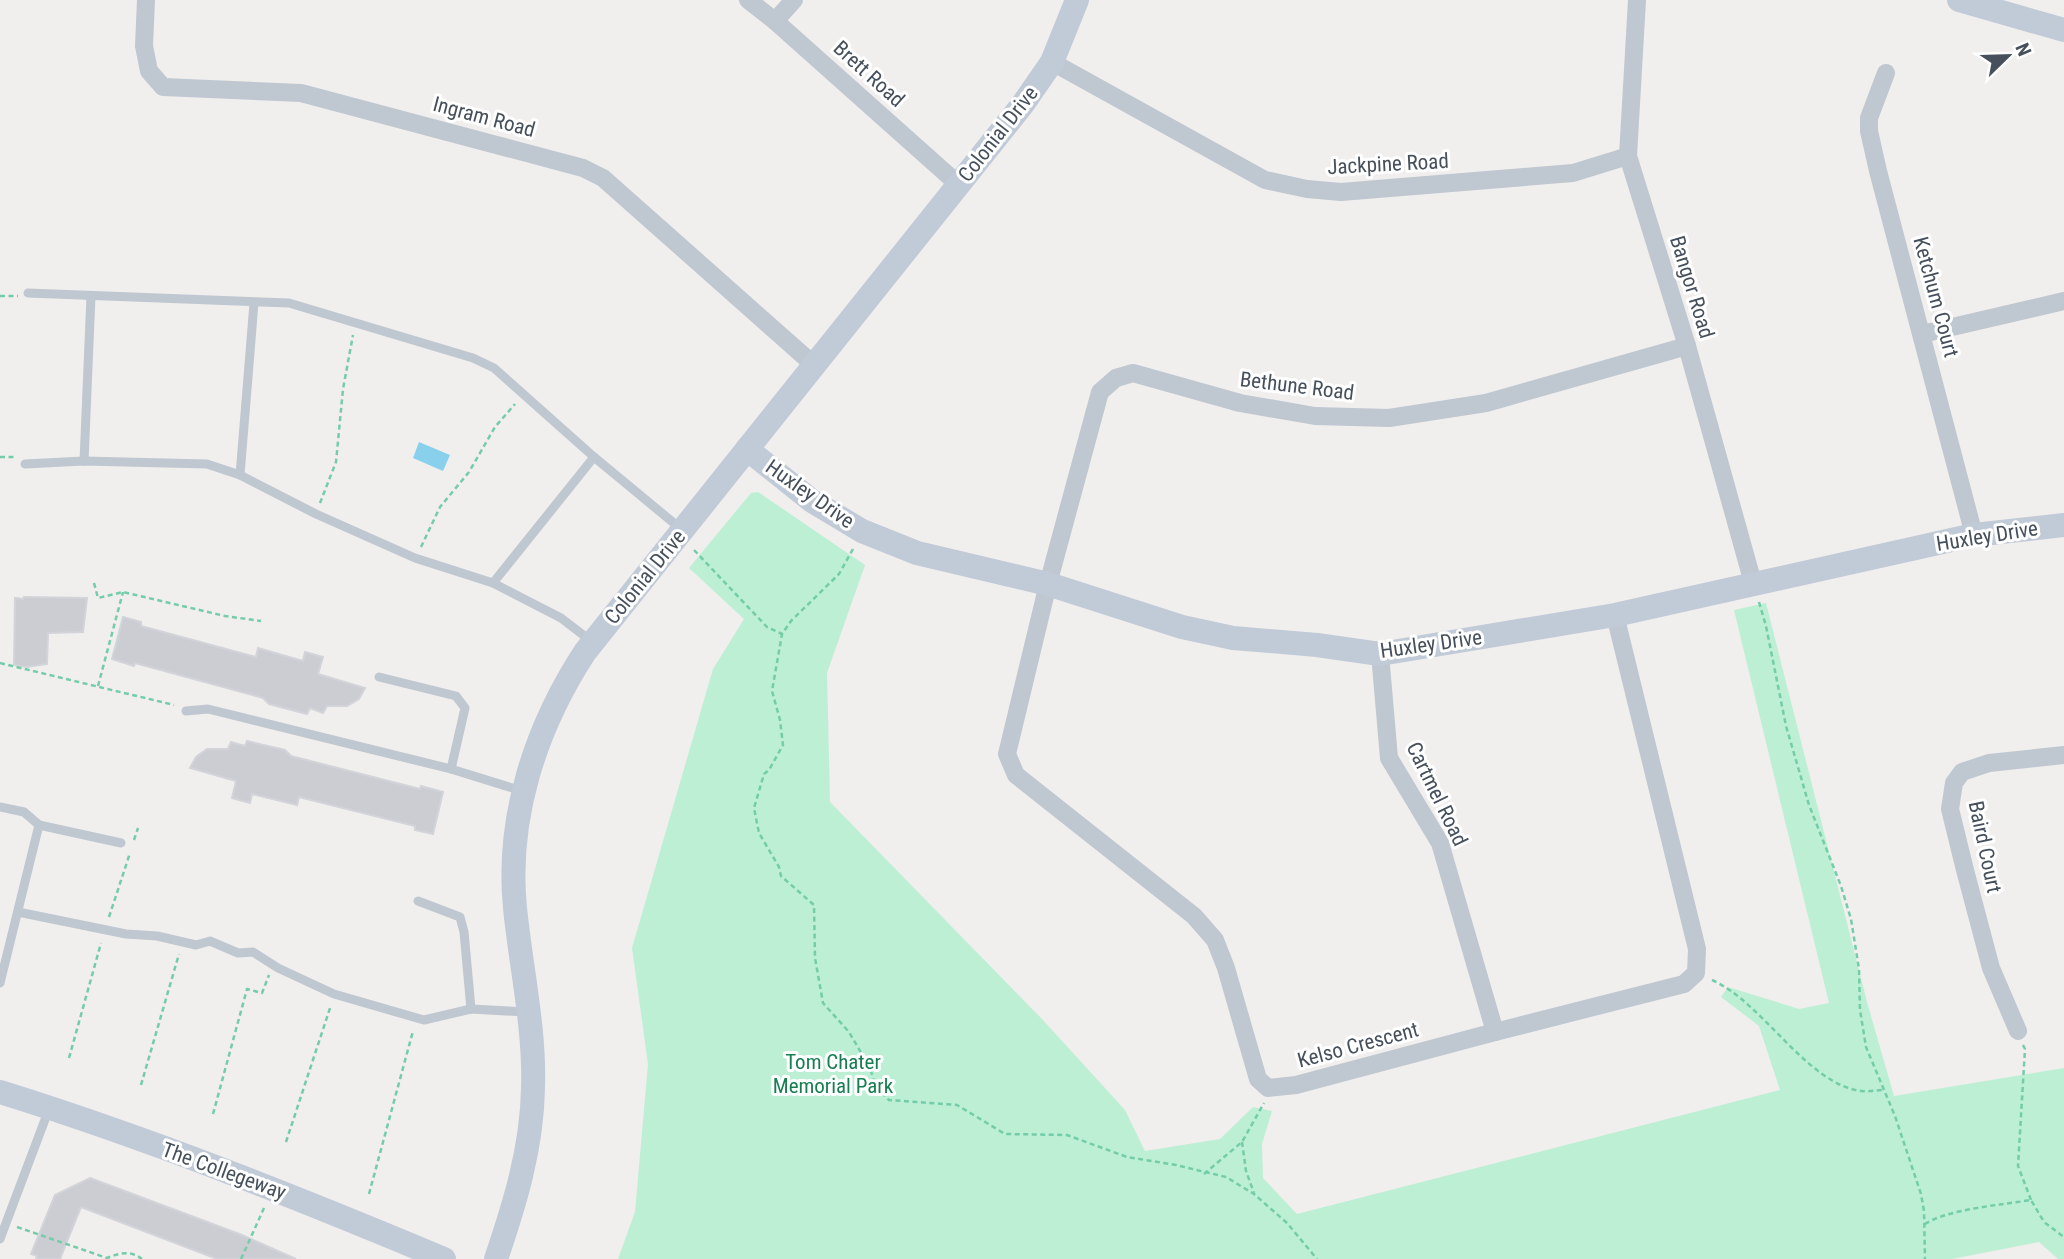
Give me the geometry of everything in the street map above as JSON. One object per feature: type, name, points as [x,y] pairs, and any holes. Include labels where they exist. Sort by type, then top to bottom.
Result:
[{"type":"street","name":"Ingram Road","points":[[146,0],[144,46],[149,71],[163,87],[301,93],[583,168],[603,178],[814,365]]},
{"type":"street","name":"Brett Road","points":[[748,0],[959,185]]},
{"type":"street","points":[[775,21],[794,0]]},
{"type":"street","name":"Colonial Drive","points":[[496,1259],[521,1179],[532,1116],[533,1054],[514,887],[515,849],[523,791],[534,752],[550,713],[569,676],[593,642],[1023,104],[1052,62],[1077,0]]},
{"type":"street","name":"Bangor Road","points":[[1637,0],[1629,156],[1687,346],[1753,583]]},
{"type":"street","points":[[1959,0],[2064,30]]},
{"type":"street","name":"Jackpine Road","points":[[1052,62],[1265,180],[1307,189],[1341,192],[1573,173],[1629,156]]},
{"type":"street","name":"Ketchum Court","points":[[1886,73],[1870,118],[1870,131],[1878,171],[1974,535]]},
{"type":"street","points":[[1922,334],[2064,301]]},
{"type":"street","name":"Bethune Road","points":[[1048,584],[1100,392],[1116,378],[1133,373],[1240,403],[1315,416],[1389,418],[1486,403],[1687,346]]},
{"type":"street","name":"Huxley Drive","points":[[747,449],[812,501],[862,531],[917,553],[1048,584],[1182,627],[1233,638],[1317,645],[1380,654],[1615,615],[1974,535],[2064,525]]},
{"type":"street","points":[[1048,584],[1007,754],[1016,775],[1194,916],[1215,940],[1226,968],[1258,1079],[1268,1088]]},
{"type":"street","points":[[1615,615],[1697,949],[1696,973]]},
{"type":"street","name":"Cartmel Road","points":[[1380,654],[1390,758],[1440,843],[1495,1031]]},
{"type":"street","name":"Baird Court","points":[[2018,1031],[1991,968],[1968,883],[1950,809],[1954,783],[1962,772],[1989,763],[2064,755]]},
{"type":"street","name":"Kelso Crescent","points":[[1268,1088],[1296,1086],[1495,1031],[1684,985],[1696,973]]},
{"type":"street","name":"The Collegeway","points":[[0,1092],[272,1188],[443,1259]]},
{"type":"lane","points":[[28,293],[289,303],[473,358],[494,368],[594,457],[682,530]]},
{"type":"lane","points":[[84,461],[91,296]]},
{"type":"lane","points":[[240,475],[254,303]]},
{"type":"lane","points":[[493,583],[594,457]]},
{"type":"lane","points":[[24,464],[84,461],[207,464],[240,475],[316,514],[415,558],[493,583],[561,618],[593,642]]},
{"type":"lane","points":[[379,677],[456,696],[464,708],[451,769]]},
{"type":"lane","points":[[186,711],[208,709],[451,769],[523,791]]},
{"type":"lane","points":[[0,807],[24,812],[39,825],[121,843]]},
{"type":"lane","points":[[0,983],[39,825]]},
{"type":"lane","points":[[418,901],[460,917],[464,932],[471,1009]]},
{"type":"lane","points":[[18,912],[196,945],[210,941],[237,953],[253,952],[334,994],[424,1020],[471,1009],[528,1012]]},
{"type":"lane","points":[[0,1239],[50,1108]]},
{"type":"path","points":[[316,514],[336,462],[343,389],[356,322]]},
{"type":"path","points":[[415,558],[440,507],[469,472],[495,427],[525,394]]},
{"type":"path","points":[[682,530],[696,554],[767,627],[782,634]]},
{"type":"path","points":[[862,531],[839,574],[791,621],[782,634],[772,691],[783,745],[764,774],[754,808],[759,833],[779,867],[781,876],[814,905],[815,958],[823,1003],[849,1032],[870,1068],[876,1087],[889,1100],[957,1105],[1005,1134],[1067,1135],[1127,1157],[1226,1177],[1254,1194],[1287,1223],[1317,1259]]},
{"type":"path","points":[[94,583],[98,598],[123,592],[225,616],[261,621]]},
{"type":"path","points":[[1753,583],[1766,626],[1786,726],[1809,806],[1841,886],[1851,919],[1859,969],[1860,1010],[1866,1047],[1885,1090],[1921,1194],[1925,1259]]},
{"type":"path","points":[[98,686],[123,592]]},
{"type":"path","points":[[0,663],[170,704],[186,711]]},
{"type":"path","points":[[141,1085],[183,942]]},
{"type":"path","points":[[213,1114],[247,989],[262,993],[273,964]]},
{"type":"path","points":[[1696,973],[1721,984],[1753,1009],[1809,1064],[1834,1082],[1861,1091],[1885,1090]]},
{"type":"path","points":[[286,1142],[334,994]]},
{"type":"path","points":[[369,1194],[417,1018]]},
{"type":"path","points":[[2018,1031],[2025,1049],[2018,1166],[2031,1200],[2044,1222],[2064,1237]]},
{"type":"path","points":[[1204,1174],[1242,1142],[1263,1109],[1268,1088]]},
{"type":"path","points":[[1242,1142],[1246,1171],[1254,1194]]},
{"type":"path","points":[[241,1259],[272,1188]]},
{"type":"path","points":[[1924,1224],[1933,1218],[2031,1200]]},
{"type":"path","points":[[6,1223],[108,1258],[122,1252],[136,1254],[142,1259]]},
{"type":"green space","name":"Tom Chater Memorial Park","points":[[758,492],[865,565],[827,673],[830,802],[1042,1019],[1125,1110],[1145,1151],[1220,1139],[1253,1107],[1272,1111],[1262,1144],[1263,1178],[1297,1214],[1780,1090],[1759,1026],[1721,997],[1728,987],[1799,1009],[1829,1003],[1734,610],[1766,603],[1867,1002],[1894,1096],[2064,1068],[2064,1259],[2058,1259],[2039,1242],[1952,1259],[618,1259],[635,1212],[648,1064],[632,948],[713,669],[744,619],[689,568],[751,493]]},
{"type":"water","points":[[419,442],[450,455],[443,471],[413,458]]},
{"type":"building","points":[[15,598],[87,598],[83,632],[48,633],[47,664],[27,667],[14,665]]},
{"type":"building","points":[[123,617],[141,622],[141,626],[256,657],[258,648],[303,661],[305,652],[323,657],[318,674],[365,688],[359,699],[347,706],[327,706],[323,713],[310,708],[307,714],[269,704],[263,698],[135,663],[134,666],[112,659]]},
{"type":"building","points":[[247,741],[285,750],[291,756],[420,789],[421,786],[443,792],[433,834],[415,830],[415,826],[299,797],[297,805],[252,794],[250,803],[232,798],[236,781],[190,768],[196,757],[207,749],[228,749],[231,742],[245,746]]},
{"type":"building","points":[[90,1178],[242,1235],[296,1259],[217,1259],[81,1207],[60,1259],[36,1259],[37,1256],[31,1254],[55,1195]]}]
